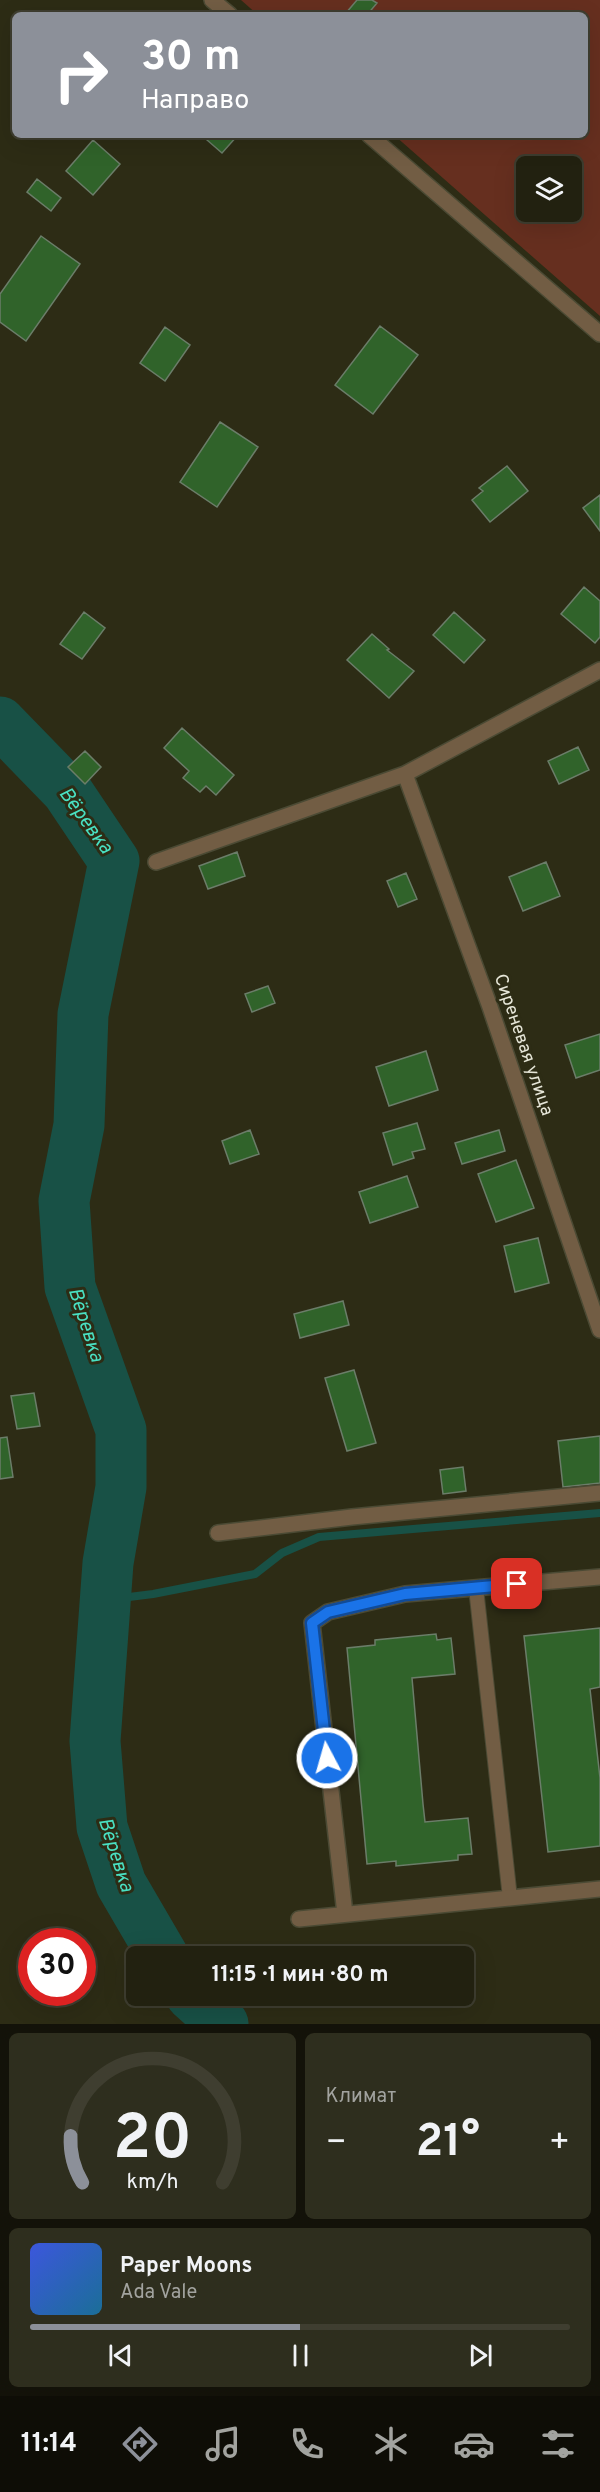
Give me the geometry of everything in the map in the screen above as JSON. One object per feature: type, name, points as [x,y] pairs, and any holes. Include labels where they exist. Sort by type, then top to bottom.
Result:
[{"type":"street","points":[[212,0],[226,12]]},
{"type":"street","points":[[372,138],[600,334]]},
{"type":"street","points":[[156,862],[405,774],[600,670]]},
{"type":"street","name":"Сиреневая улица","points":[[405,774],[490,1007],[600,1330]]},
{"type":"street","points":[[218,1533],[352,1517],[600,1493]]},
{"type":"street","points":[[345,1914],[312,1623],[328,1612],[405,1594],[600,1577]]},
{"type":"street","points":[[299,1919],[600,1889]]},
{"type":"lane","points":[[476,1588],[510,1898]]},
{"type":"shaded area","points":[[241,0],[600,0],[600,316],[397,138],[588,138],[588,12],[255,12]]},
{"type":"building","points":[[357,0],[372,0],[377,3],[370,12],[347,12]]},
{"type":"building","points":[[209,138],[235,138],[222,153],[207,140]]},
{"type":"building","points":[[93,140],[120,164],[93,195],[66,171]]},
{"type":"building","points":[[37,179],[61,198],[51,211],[27,192]]},
{"type":"building","points":[[41,236],[80,264],[26,341],[0,322],[0,294]]},
{"type":"building","points":[[380,326],[418,355],[373,414],[335,385]]},
{"type":"building","points":[[165,327],[190,345],[165,381],[140,363]]},
{"type":"building","points":[[220,422],[258,447],[217,507],[180,482]]},
{"type":"building","points":[[507,466],[528,491],[490,522],[472,500],[483,491],[479,488]]},
{"type":"building","points":[[600,495],[600,531],[583,508]]},
{"type":"building","points":[[584,587],[600,601],[600,637],[595,643],[561,614]]},
{"type":"building","points":[[84,612],[105,628],[82,659],[60,644]]},
{"type":"building","points":[[454,612],[485,640],[464,663],[433,635]]},
{"type":"building","points":[[372,634],[389,649],[387,650],[414,671],[389,698],[347,660]]},
{"type":"building","points":[[182,728],[234,775],[216,795],[206,786],[200,792],[183,778],[189,771],[164,748]]},
{"type":"building","points":[[578,747],[589,770],[559,784],[548,761]]},
{"type":"building","points":[[85,751],[101,767],[85,784],[68,767]]},
{"type":"building","points":[[237,852],[245,876],[208,889],[199,866]]},
{"type":"building","points":[[546,862],[560,896],[523,911],[509,877]]},
{"type":"building","points":[[406,873],[417,899],[398,907],[387,881]]},
{"type":"building","points":[[268,986],[275,1003],[252,1012],[245,994]]},
{"type":"building","points":[[600,1034],[600,1070],[576,1078],[565,1045]]},
{"type":"building","points":[[426,1051],[438,1090],[389,1106],[376,1067]]},
{"type":"building","points":[[417,1123],[425,1149],[412,1152],[414,1158],[393,1165],[383,1133]]},
{"type":"building","points":[[250,1130],[259,1154],[230,1164],[222,1141]]},
{"type":"building","points":[[499,1130],[505,1151],[462,1164],[455,1143]]},
{"type":"building","points":[[516,1160],[534,1208],[496,1222],[478,1174]]},
{"type":"building","points":[[407,1176],[418,1207],[370,1223],[359,1192]]},
{"type":"building","points":[[538,1238],[549,1283],[515,1292],[504,1246]]},
{"type":"building","points":[[343,1301],[349,1325],[300,1338],[294,1314]]},
{"type":"building","points":[[354,1370],[376,1443],[347,1451],[325,1378]]},
{"type":"building","points":[[34,1393],[40,1426],[17,1429],[11,1396]]},
{"type":"building","points":[[600,1436],[600,1483],[563,1487],[558,1441]]},
{"type":"building","points":[[7,1437],[13,1477],[0,1479],[0,1438]]},
{"type":"building","points":[[463,1467],[466,1491],[443,1494],[440,1470]]},
{"type":"building","points":[[600,1628],[600,1687],[590,1689],[600,1778],[600,1846],[548,1852],[524,1636]]},
{"type":"building","points":[[436,1634],[437,1640],[451,1638],[455,1674],[412,1678],[425,1822],[468,1818],[472,1854],[458,1855],[458,1860],[396,1866],[396,1861],[367,1864],[347,1648],[375,1645],[375,1640]]},
{"type":"waterway","name":"Вёревка","points":[[0,722],[67,791],[114,861],[83,1014],[79,1125],[64,1201],[70,1287],[121,1430],[121,1487],[108,1563],[95,1741],[102,1827],[121,1884],[157,1946]]},
{"type":"waterway","points":[[105,1600],[153,1594],[255,1574],[282,1553],[319,1537],[600,1513]]},
{"type":"waterway","name":"Вёревка","points":[[203,2006],[223,2024]]},
{"type":"route","points":[[327,1758],[312,1623],[328,1612],[405,1594],[517,1584]]}]
